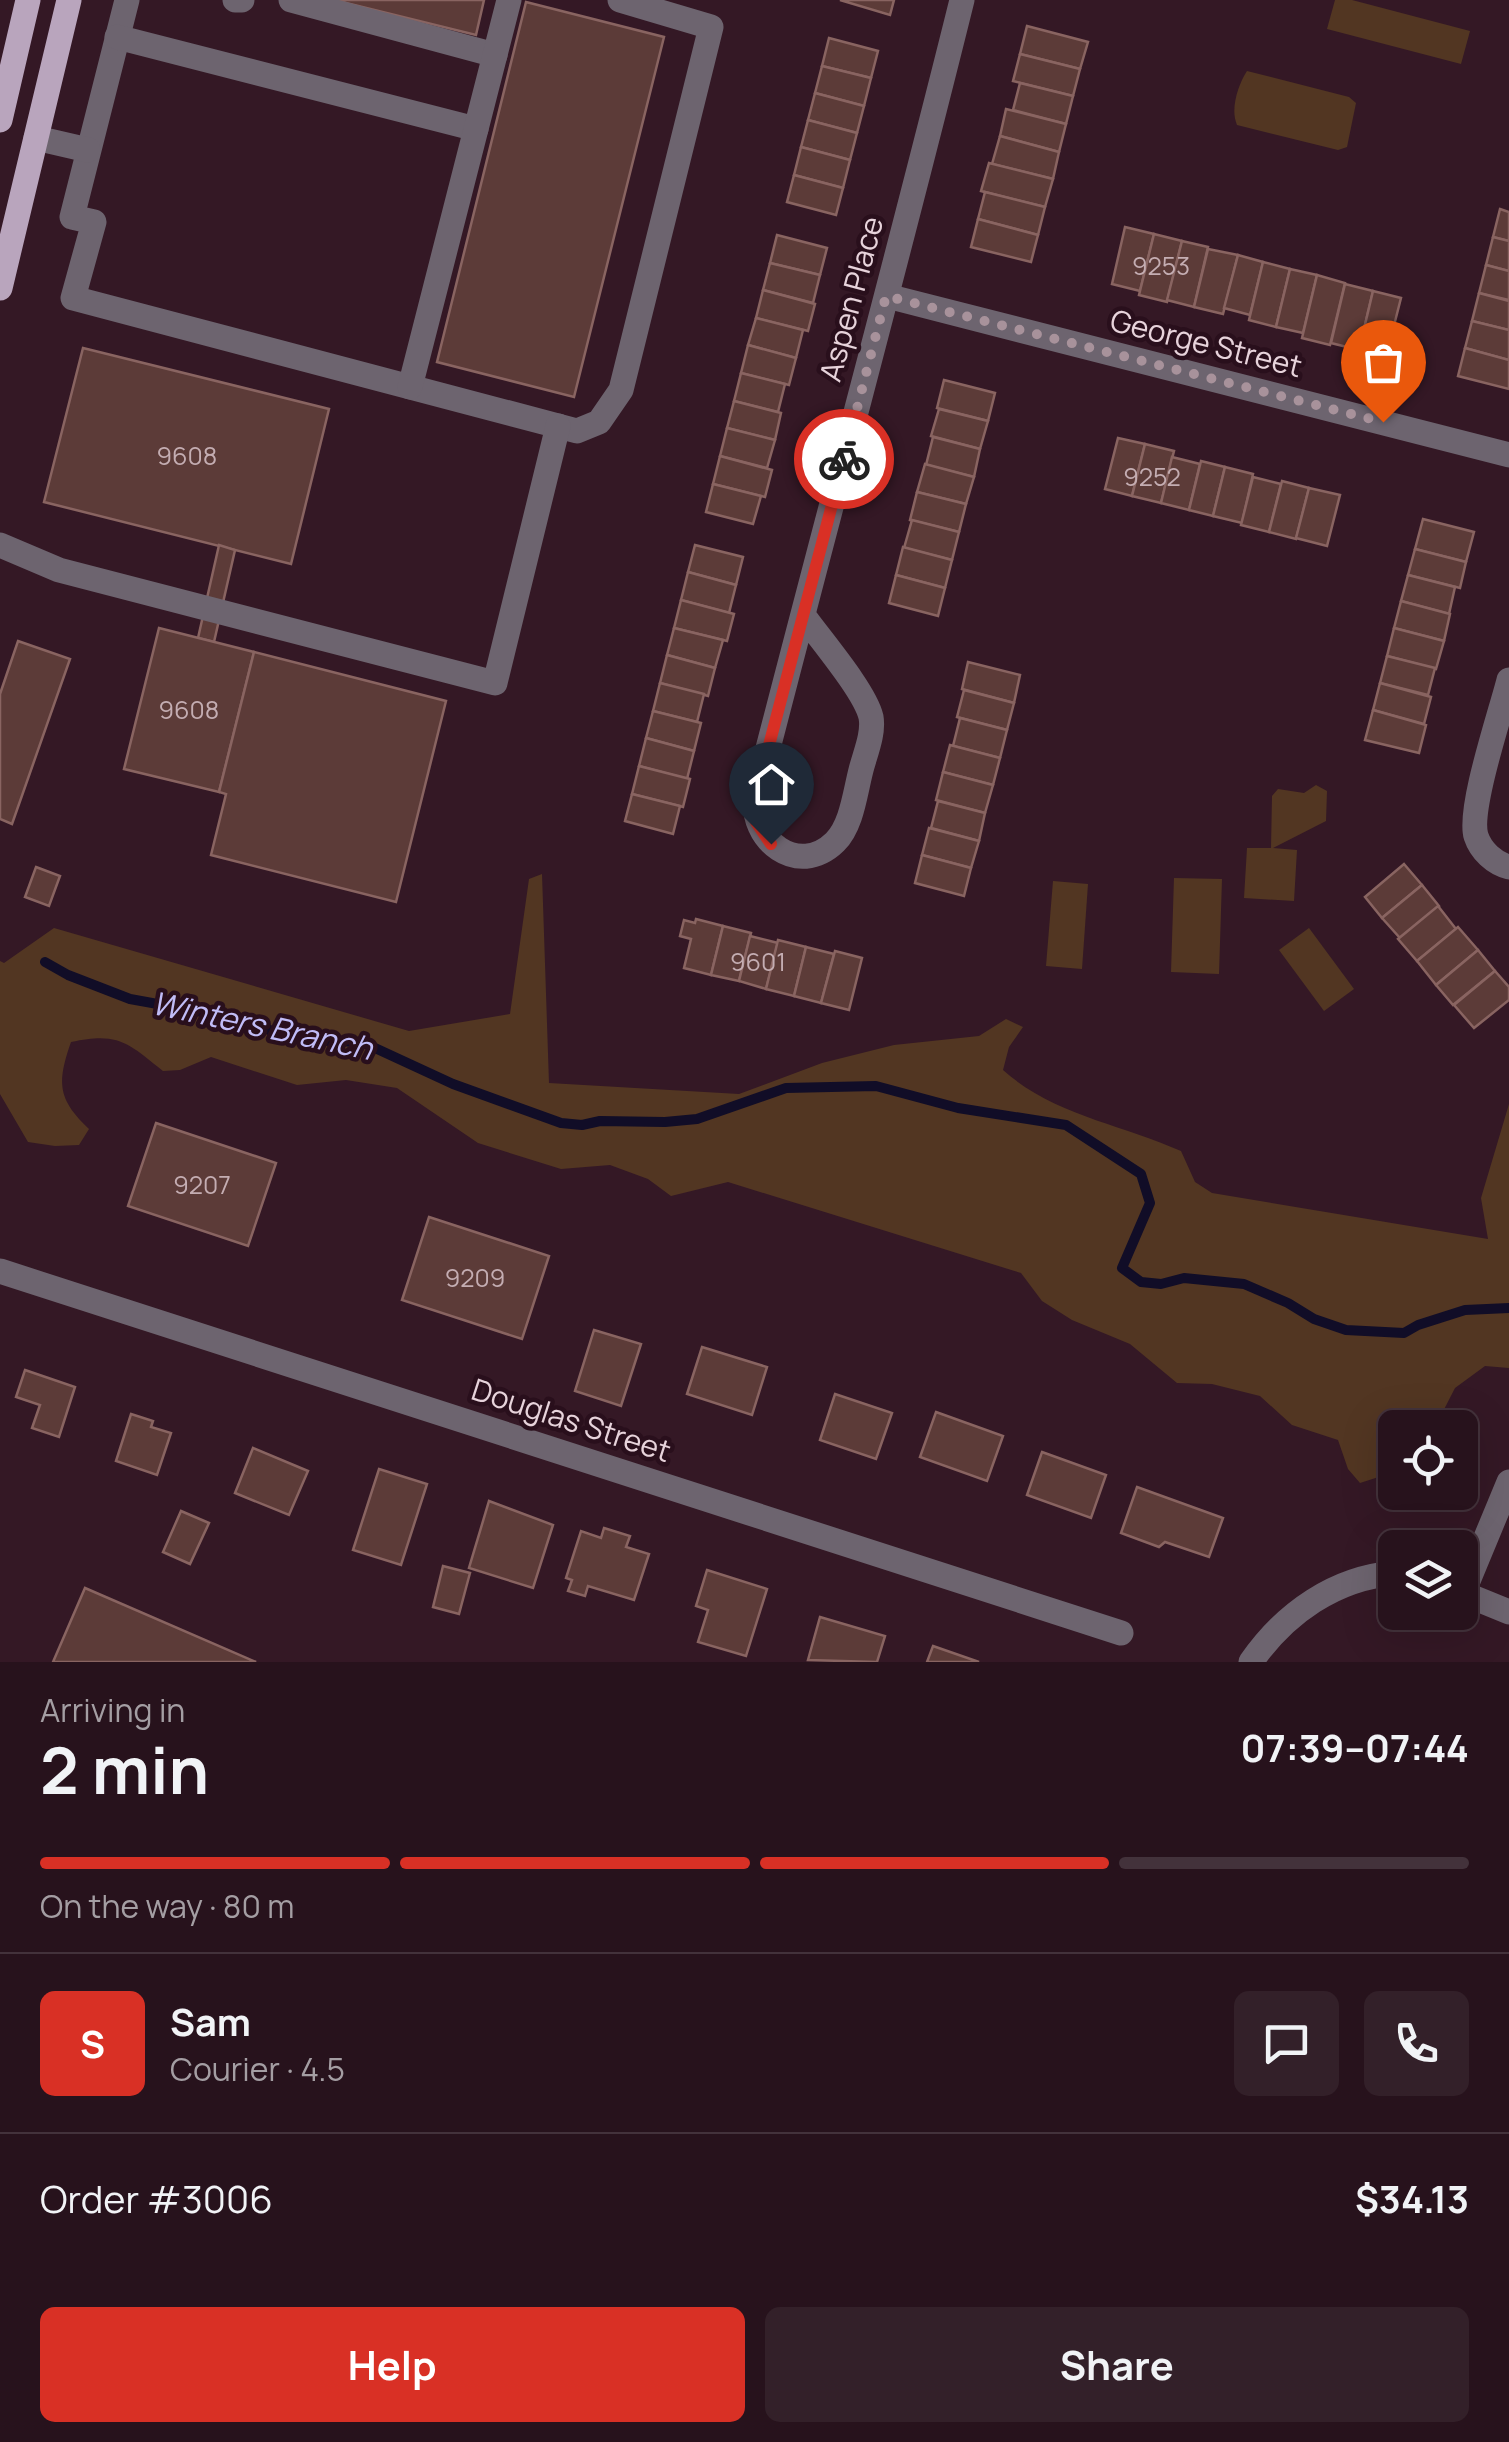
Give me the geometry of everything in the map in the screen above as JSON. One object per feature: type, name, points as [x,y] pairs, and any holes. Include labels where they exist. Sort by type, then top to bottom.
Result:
[{"type":"main road","points":[[0,120],[28,0]]},
{"type":"main road","points":[[0,288],[69,0]]},
{"type":"main road","points":[[0,130],[36,138]]},
{"type":"street","points":[[126,0],[72,217],[94,222],[73,298],[578,431],[600,422],[621,390],[711,27],[620,0]]},
{"type":"street","points":[[290,0],[495,54]]},
{"type":"street","points":[[410,387],[508,0]]},
{"type":"street","name":"Aspen Place","points":[[802,615],[864,701],[872,722],[842,832],[822,851],[795,855],[782,851],[764,836],[754,808],[802,615],[962,0]]},
{"type":"street","points":[[117,37],[476,129]]},
{"type":"street","points":[[36,138],[88,150]]},
{"type":"street","name":"George Street","points":[[886,296],[1509,454]]},
{"type":"street","points":[[0,545],[74,574],[495,682],[558,426]]},
{"type":"street","points":[[1509,680],[1474,822],[1481,848],[1490,858],[1509,867]]},
{"type":"street","name":"Douglas Street","points":[[0,1271],[1121,1633]]},
{"type":"street","points":[[1478,1553],[1509,1482]]},
{"type":"street","points":[[1251,1662],[1293,1614],[1327,1593],[1363,1577],[1378,1575]]},
{"type":"street","points":[[1478,1599],[1509,1612]]},
{"type":"shaded area","points":[[1335,0],[1352,0],[1470,31],[1461,64],[1327,29]]},
{"type":"shaded area","points":[[1247,71],[1349,97],[1356,103],[1347,147],[1338,150],[1237,125],[1236,97]]},
{"type":"shaded area","points":[[1316,785],[1327,791],[1326,821],[1273,848],[1297,850],[1294,901],[1244,898],[1247,848],[1271,848],[1272,796],[1278,789],[1304,793]]},
{"type":"shaded area","points":[[542,874],[549,1083],[739,1094],[822,1063],[894,1045],[979,1036],[1006,1019],[1023,1027],[1009,1047],[1003,1070],[1043,1098],[1181,1151],[1195,1182],[1212,1193],[1488,1239],[1481,1198],[1509,1104],[1509,1368],[1485,1366],[1455,1388],[1444,1410],[1378,1410],[1378,1477],[1360,1483],[1348,1469],[1338,1440],[1292,1425],[1260,1396],[1212,1384],[1177,1383],[1130,1344],[1072,1320],[1042,1301],[1021,1273],[728,1182],[671,1196],[648,1179],[610,1165],[561,1169],[478,1143],[397,1088],[346,1080],[297,1085],[211,1057],[180,1070],[163,1071],[130,1046],[111,1039],[71,1042],[66,1056],[62,1079],[66,1099],[89,1129],[79,1145],[28,1142],[0,1094],[0,961],[4,963],[54,928],[409,1031],[510,1014],[529,879]]},
{"type":"shaded area","points":[[1174,878],[1222,879],[1219,974],[1171,972]]},
{"type":"shaded area","points":[[1053,881],[1088,884],[1082,969],[1046,966]]},
{"type":"shaded area","points":[[1309,928],[1354,989],[1324,1011],[1279,950]]},
{"type":"building","points":[[334,0],[484,0],[476,35]]},
{"type":"building","points":[[840,0],[894,0],[890,15]]},
{"type":"building","points":[[526,2],[664,37],[574,397],[437,362]]},
{"type":"building","points":[[1027,26],[1088,42],[1080,69],[1020,54]]},
{"type":"building","points":[[829,38],[878,51],[871,78],[822,66]]},
{"type":"building","points":[[1020,54],[1080,69],[1073,96],[1013,81]]},
{"type":"building","points":[[822,66],[871,78],[864,106],[815,93]]},
{"type":"building","points":[[1020,83],[1073,96],[1066,124],[1013,110]]},
{"type":"building","points":[[815,93],[864,106],[857,133],[808,120]]},
{"type":"building","points":[[1006,109],[1066,124],[1059,152],[1000,136]]},
{"type":"building","points":[[808,120],[857,133],[850,160],[801,147]]},
{"type":"building","points":[[1000,136],[1059,152],[1053,179],[992,164]]},
{"type":"building","points":[[801,147],[850,160],[843,188],[794,175]]},
{"type":"building","points":[[989,163],[1053,179],[1045,207],[981,191]]},
{"type":"building","points":[[794,175],[843,188],[836,215],[787,202]]},
{"type":"building","points":[[985,192],[1045,207],[1038,235],[978,219]]},
{"type":"building","points":[[1500,209],[1509,212],[1509,241],[1493,237]]},
{"type":"building","points":[[978,219],[1038,235],[1031,262],[971,247]]},
{"type":"building","points":[[1125,227],[1154,234],[1140,291],[1112,284]]},
{"type":"building","points":[[1154,234],[1182,241],[1167,302],[1139,295]]},
{"type":"building","points":[[777,235],[827,248],[820,275],[770,263]]},
{"type":"building","points":[[1493,237],[1509,241],[1509,271],[1486,265]]},
{"type":"building","points":[[1182,241],[1208,247],[1194,307],[1167,300]]},
{"type":"building","points":[[1208,249],[1238,255],[1223,314],[1194,307]]},
{"type":"building","points":[[1238,255],[1263,262],[1250,315],[1224,308]]},
{"type":"building","points":[[1263,262],[1290,269],[1276,327],[1249,320]]},
{"type":"building","points":[[770,263],[820,275],[813,303],[763,290]]},
{"type":"building","points":[[1486,265],[1509,271],[1509,300],[1479,293]]},
{"type":"building","points":[[1290,269],[1317,275],[1303,333],[1276,327]]},
{"type":"building","points":[[1317,275],[1345,283],[1330,345],[1302,338]]},
{"type":"building","points":[[1345,284],[1373,291],[1359,350],[1331,343]]},
{"type":"building","points":[[763,290],[815,304],[808,331],[756,318]]},
{"type":"building","points":[[1373,291],[1401,298],[1386,357],[1359,350]]},
{"type":"building","points":[[1479,293],[1509,301],[1509,330],[1472,321]]},
{"type":"building","points":[[756,318],[803,330],[796,358],[748,345]]},
{"type":"building","points":[[1472,321],[1509,330],[1509,360],[1465,348]]},
{"type":"building","points":[[748,345],[796,358],[789,385],[741,373]]},
{"type":"building","points":[[83,348],[329,409],[291,564],[44,502]]},
{"type":"building","points":[[1465,348],[1509,360],[1509,389],[1458,376]]},
{"type":"building","points":[[741,373],[785,384],[778,412],[734,401]]},
{"type":"building","points":[[944,380],[995,393],[988,421],[937,408]]},
{"type":"building","points":[[734,401],[781,413],[775,440],[727,428]]},
{"type":"building","points":[[939,409],[988,421],[980,449],[931,436]]},
{"type":"building","points":[[727,428],[775,440],[767,468],[720,456]]},
{"type":"building","points":[[933,437],[980,449],[974,477],[926,465]]},
{"type":"building","points":[[1118,438],[1145,444],[1132,496],[1105,489]]},
{"type":"building","points":[[1145,444],[1174,451],[1161,503],[1132,496]]},
{"type":"building","points":[[720,456],[772,470],[765,497],[713,484]]},
{"type":"building","points":[[1172,457],[1200,464],[1189,510],[1161,503]]},
{"type":"building","points":[[1201,461],[1225,467],[1213,516],[1189,510]]},
{"type":"building","points":[[925,464],[974,477],[966,504],[917,492]]},
{"type":"building","points":[[1225,467],[1253,474],[1242,523],[1213,516]]},
{"type":"building","points":[[1253,477],[1281,484],[1269,532],[1241,525]]},
{"type":"building","points":[[1282,481],[1309,488],[1296,539],[1269,532]]},
{"type":"building","points":[[713,484],[761,496],[753,524],[706,512]]},
{"type":"building","points":[[1309,488],[1340,495],[1327,546],[1296,538]]},
{"type":"building","points":[[917,492],[966,504],[959,532],[910,520]]},
{"type":"building","points":[[1423,519],[1474,532],[1466,562],[1415,549]]},
{"type":"building","points":[[912,520],[959,532],[952,560],[904,548]]},
{"type":"building","points":[[219,545],[235,550],[214,642],[198,638]]},
{"type":"building","points":[[695,545],[743,557],[736,585],[688,572]]},
{"type":"building","points":[[903,547],[952,560],[945,588],[896,575]]},
{"type":"building","points":[[1415,549],[1466,562],[1460,588],[1408,575]]},
{"type":"building","points":[[688,572],[736,585],[729,613],[681,600]]},
{"type":"building","points":[[896,575],[945,588],[938,616],[889,603]]},
{"type":"building","points":[[1408,575],[1455,587],[1449,614],[1401,601]]},
{"type":"building","points":[[681,600],[734,614],[727,641],[674,628]]},
{"type":"building","points":[[1401,601],[1450,614],[1444,641],[1394,628]]},
{"type":"building","points":[[159,628],[254,652],[219,792],[124,769]]},
{"type":"building","points":[[674,628],[723,640],[715,668],[667,655]]},
{"type":"building","points":[[1394,628],[1444,641],[1436,669],[1387,656]]},
{"type":"building","points":[[18,641],[70,659],[12,824],[0,819],[0,694]]},
{"type":"building","points":[[254,652],[446,701],[396,902],[211,855],[226,794],[219,792]]},
{"type":"building","points":[[667,655],[715,668],[708,696],[660,683]]},
{"type":"building","points":[[1387,656],[1435,668],[1428,695],[1380,683]]},
{"type":"building","points":[[968,662],[1020,675],[1014,703],[962,689]]},
{"type":"building","points":[[660,683],[704,694],[697,722],[653,711]]},
{"type":"building","points":[[1380,683],[1431,697],[1424,724],[1373,710]]},
{"type":"building","points":[[964,690],[1014,703],[1007,730],[957,717]]},
{"type":"building","points":[[1373,710],[1426,725],[1419,753],[1365,740]]},
{"type":"building","points":[[653,711],[701,723],[694,751],[646,738]]},
{"type":"building","points":[[960,718],[1007,730],[1000,758],[953,746]]},
{"type":"building","points":[[646,738],[694,751],[687,779],[639,766]]},
{"type":"building","points":[[950,745],[1000,758],[993,785],[943,772]]},
{"type":"building","points":[[639,766],[690,779],[683,807],[632,794]]},
{"type":"building","points":[[943,772],[993,785],[985,813],[936,800]]},
{"type":"building","points":[[632,794],[680,806],[673,834],[625,821]]},
{"type":"building","points":[[938,801],[985,813],[979,841],[931,828]]},
{"type":"building","points":[[929,828],[979,841],[971,868],[922,855]]},
{"type":"building","points":[[922,855],[971,868],[964,896],[915,883]]},
{"type":"building","points":[[1404,864],[1422,885],[1382,918],[1365,897]]},
{"type":"building","points":[[36,867],[60,876],[49,906],[25,897]]},
{"type":"building","points":[[1422,885],[1439,906],[1400,938],[1382,918]]},
{"type":"building","points":[[1438,906],[1456,929],[1417,961],[1398,939]]},
{"type":"building","points":[[696,919],[723,926],[711,975],[684,968],[691,939],[680,936],[684,920],[695,923]]},
{"type":"building","points":[[723,926],[751,933],[739,981],[711,975]]},
{"type":"building","points":[[1458,927],[1478,950],[1436,985],[1417,961]]},
{"type":"building","points":[[750,936],[778,943],[766,989],[739,981]]},
{"type":"building","points":[[778,940],[806,947],[794,996],[766,989]]},
{"type":"building","points":[[806,947],[834,954],[821,1003],[794,996]]},
{"type":"building","points":[[1478,950],[1495,971],[1453,1005],[1436,985]]},
{"type":"building","points":[[835,951],[862,958],[849,1010],[821,1003]]},
{"type":"building","points":[[1495,971],[1509,987],[1509,1000],[1474,1028],[1454,1005]]},
{"type":"building","points":[[156,1123],[276,1163],[248,1246],[128,1206]]},
{"type":"building","points":[[429,1217],[549,1256],[522,1339],[402,1300]]},
{"type":"building","points":[[594,1330],[641,1344],[621,1406],[575,1391]]},
{"type":"building","points":[[702,1347],[767,1367],[752,1415],[687,1394]]},
{"type":"building","points":[[25,1370],[75,1387],[59,1437],[32,1428],[40,1405],[16,1397]]},
{"type":"building","points":[[835,1394],[892,1413],[876,1459],[820,1440]]},
{"type":"building","points":[[936,1412],[1003,1436],[987,1481],[920,1457]]},
{"type":"building","points":[[131,1414],[153,1421],[151,1427],[171,1433],[157,1475],[116,1461]]},
{"type":"building","points":[[253,1448],[308,1471],[289,1515],[235,1493]]},
{"type":"building","points":[[1042,1452],[1106,1475],[1091,1518],[1027,1495]]},
{"type":"building","points":[[379,1469],[427,1484],[401,1565],[353,1550]]},
{"type":"building","points":[[1137,1487],[1223,1518],[1209,1557],[1165,1542],[1159,1547],[1121,1533]]},
{"type":"building","points":[[489,1501],[553,1525],[533,1588],[469,1568]]},
{"type":"building","points":[[181,1511],[209,1523],[190,1564],[163,1552]]},
{"type":"building","points":[[604,1528],[630,1536],[626,1547],[649,1554],[634,1600],[588,1586],[585,1596],[568,1591],[572,1580],[566,1578],[581,1531],[601,1538]]},
{"type":"building","points":[[443,1566],[470,1573],[459,1614],[433,1607]]},
{"type":"building","points":[[707,1570],[767,1589],[746,1656],[698,1642],[708,1610],[696,1606]]},
{"type":"building","points":[[85,1588],[256,1662],[53,1662]]},
{"type":"building","points":[[820,1617],[885,1636],[877,1662],[808,1660]]},
{"type":"building","points":[[933,1646],[979,1662],[927,1662]]},
{"type":"waterway","name":"Winters Branch","points":[[45,962],[130,999],[257,1022],[277,1035],[302,1040],[362,1042],[453,1084],[561,1123],[697,1119],[786,1088],[876,1086],[958,1108],[1066,1125],[1141,1174],[1150,1203],[1122,1268],[1141,1282],[1161,1284],[1184,1278],[1244,1284],[1314,1319],[1346,1330],[1404,1333],[1465,1310],[1509,1308]]},
{"type":"way so far","points":[[844,459],[886,296],[1383,422]]},
{"type":"route","points":[[771,844],[756,822],[756,795],[844,459]]}]
